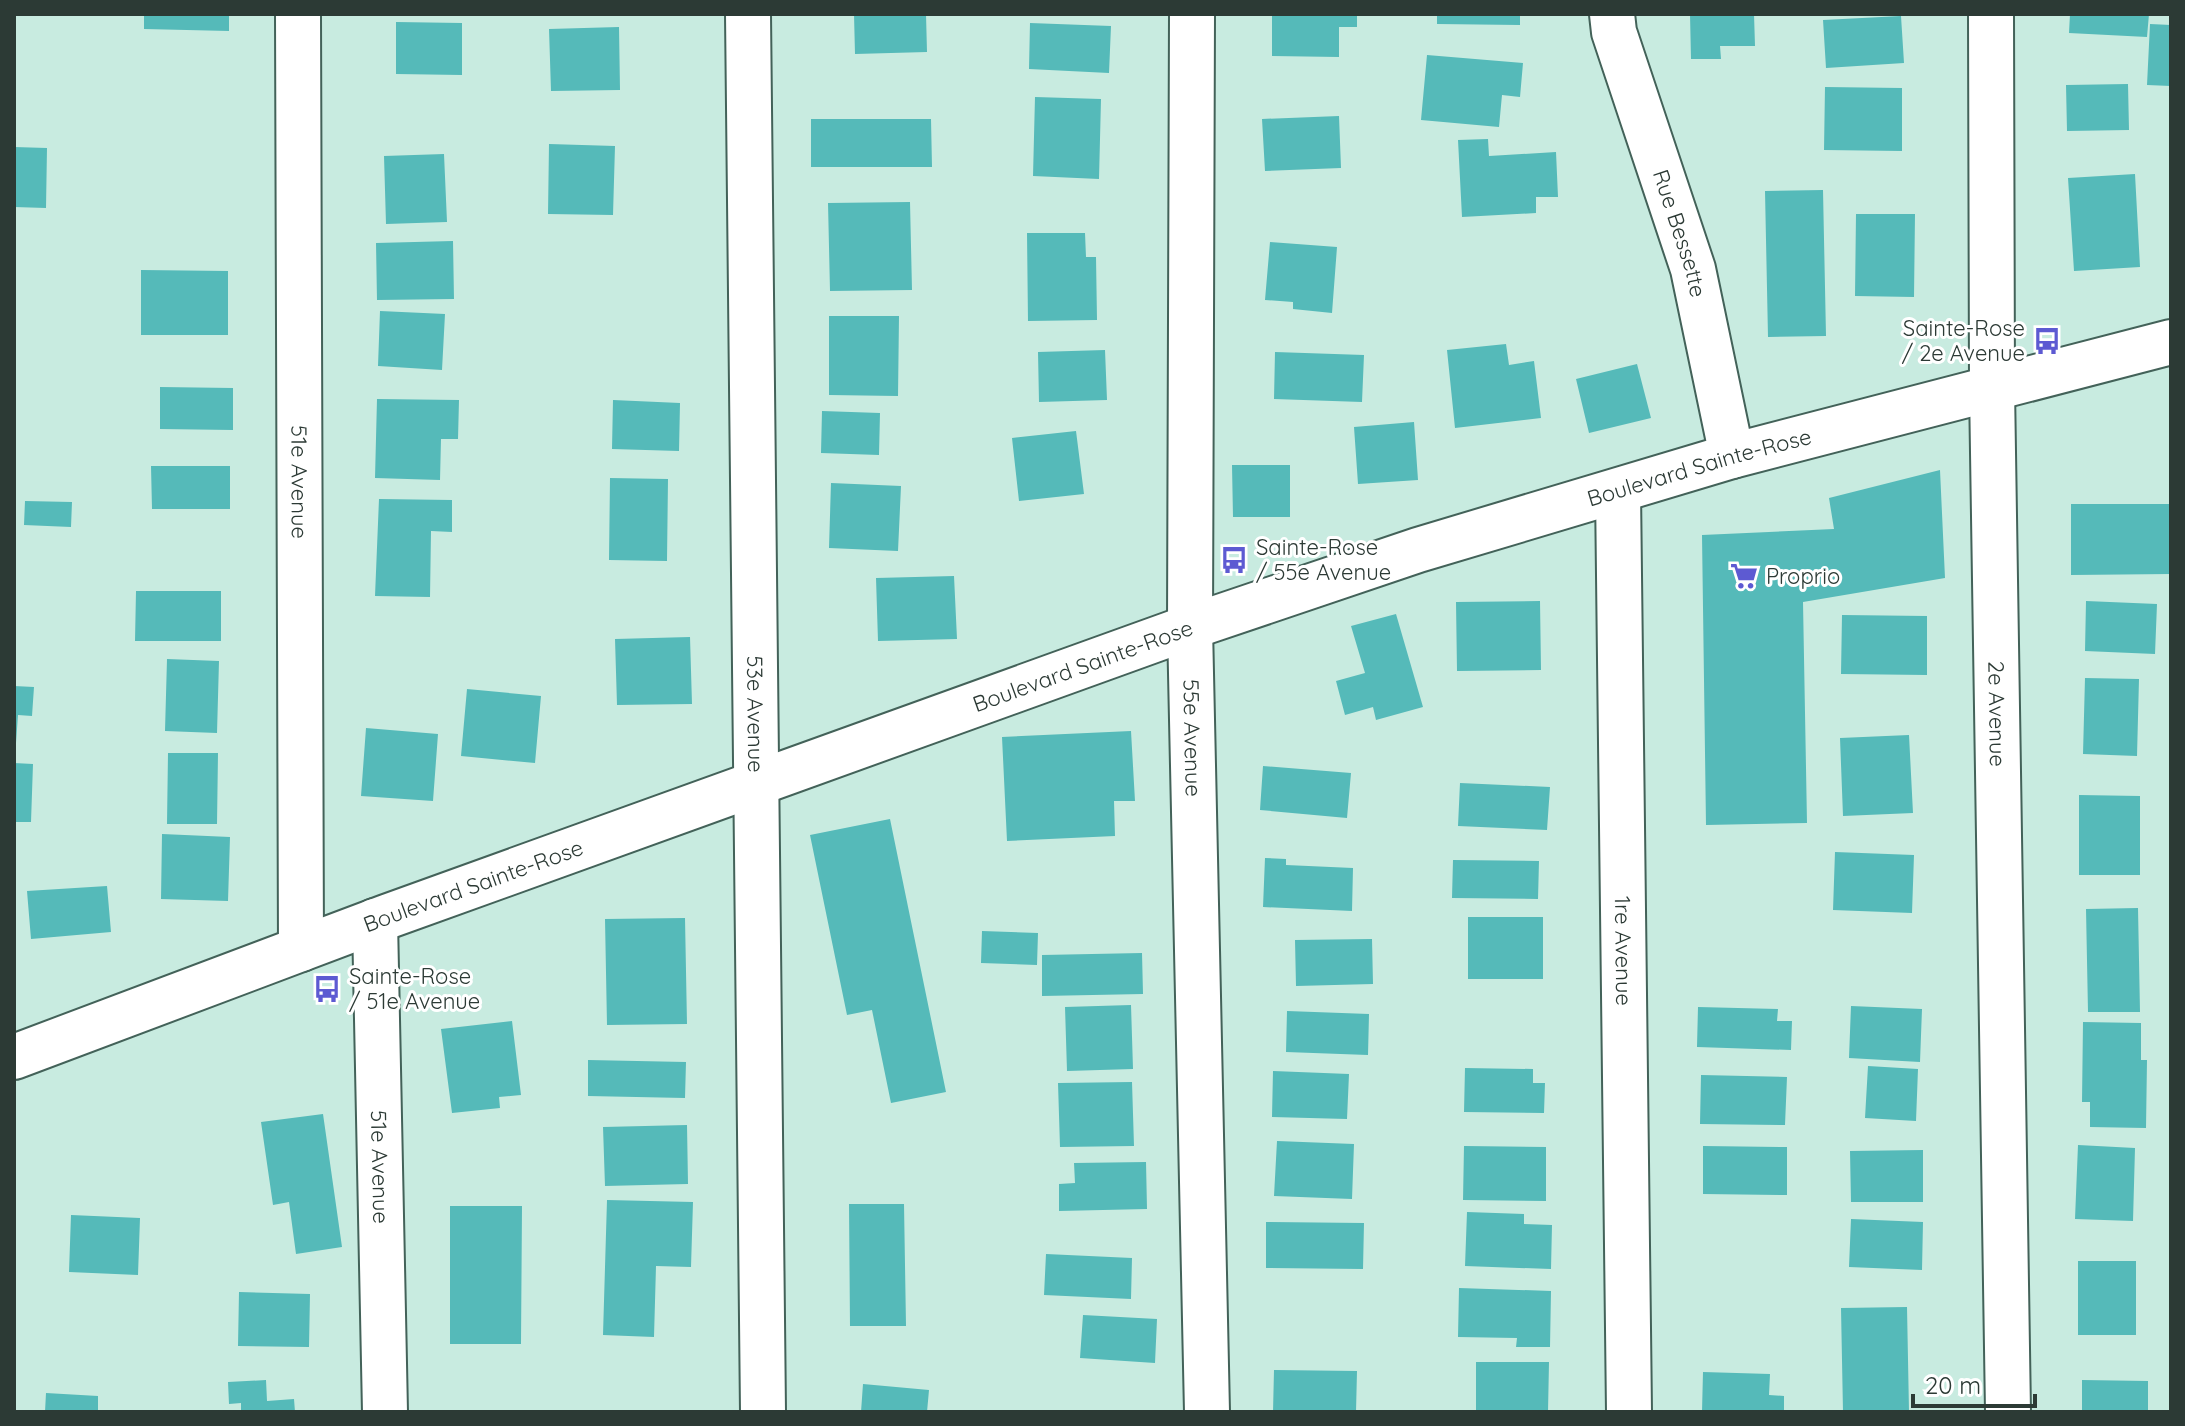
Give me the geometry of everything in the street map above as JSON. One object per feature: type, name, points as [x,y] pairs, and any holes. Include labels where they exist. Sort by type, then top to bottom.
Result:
[{"type":"street","name":"51e Avenue","points":[[298,14],[301,949]]},
{"type":"street","name":"53e Avenue","points":[[748,14],[763,1412]]},
{"type":"street","name":"55e Avenue","points":[[1192,14],[1190,627],[1207,1412]]},
{"type":"street","name":"Rue Bessette","points":[[1612,14],[1614,32],[1693,269],[1732,456]]},
{"type":"street","name":"2e Avenue","points":[[1991,14],[1992,388],[2008,1412]]},
{"type":"street","name":"Boulevard Sainte-Rose","points":[[14,1057],[375,921],[1190,627],[1418,550],[1732,456],[2171,342]]},
{"type":"street","name":"1re Avenue","points":[[1618,491],[1629,1412]]},
{"type":"street","name":"51e Avenue","points":[[375,921],[385,1412]]},
{"type":"building","points":[[144,14],[229,14],[229,31],[144,29]]},
{"type":"building","points":[[854,14],[926,14],[927,52],[855,54]]},
{"type":"building","points":[[1272,14],[1357,14],[1357,27],[1339,27],[1339,57],[1272,56]]},
{"type":"building","points":[[1437,14],[1520,14],[1520,25],[1437,24]]},
{"type":"building","points":[[1690,14],[1754,14],[1755,46],[1720,46],[1721,59],[1691,59]]},
{"type":"building","points":[[2070,14],[2149,14],[2147,37],[2069,33]]},
{"type":"building","points":[[1901,16],[1904,63],[1826,68],[1823,20]]},
{"type":"building","points":[[396,22],[462,23],[462,75],[396,74]]},
{"type":"building","points":[[1030,23],[1111,26],[1109,73],[1029,69]]},
{"type":"building","points":[[2150,24],[2171,25],[2171,86],[2147,85]]},
{"type":"building","points":[[619,27],[620,90],[551,91],[549,29]]},
{"type":"building","points":[[1427,55],[1523,63],[1520,97],[1502,95],[1499,127],[1421,120]]},
{"type":"building","points":[[2128,84],[2129,130],[2067,131],[2066,85]]},
{"type":"building","points":[[1825,87],[1902,88],[1902,151],[1824,150]]},
{"type":"building","points":[[1035,97],[1101,99],[1099,179],[1033,176]]},
{"type":"building","points":[[1339,116],[1341,168],[1265,171],[1262,119]]},
{"type":"building","points":[[811,119],[931,119],[932,167],[811,167]]},
{"type":"building","points":[[1488,139],[1489,156],[1556,152],[1558,197],[1536,197],[1536,213],[1462,217],[1458,140]]},
{"type":"building","points":[[549,144],[615,146],[613,215],[548,214]]},
{"type":"building","points":[[14,147],[47,148],[46,208],[14,207]]},
{"type":"building","points":[[444,154],[447,222],[386,224],[384,156]]},
{"type":"building","points":[[2135,174],[2140,267],[2074,271],[2068,178]]},
{"type":"building","points":[[1823,190],[1826,336],[1768,337],[1765,191]]},
{"type":"building","points":[[910,202],[912,290],[830,291],[828,203]]},
{"type":"building","points":[[1856,214],[1915,214],[1914,297],[1855,296]]},
{"type":"building","points":[[1027,233],[1085,233],[1086,257],[1096,257],[1097,320],[1028,321]]},
{"type":"building","points":[[453,241],[454,299],[377,300],[376,243]]},
{"type":"building","points":[[1270,242],[1337,247],[1332,313],[1293,309],[1293,302],[1265,300]]},
{"type":"building","points":[[141,270],[228,271],[228,335],[141,335]]},
{"type":"building","points":[[380,311],[445,314],[442,370],[378,366]]},
{"type":"building","points":[[829,316],[899,316],[898,396],[829,395]]},
{"type":"building","points":[[1506,344],[1509,365],[1534,361],[1541,418],[1455,428],[1447,350]]},
{"type":"building","points":[[1105,350],[1107,400],[1039,402],[1038,352]]},
{"type":"building","points":[[1275,352],[1364,355],[1362,402],[1274,399]]},
{"type":"building","points":[[1637,364],[1651,418],[1589,433],[1576,379]]},
{"type":"building","points":[[160,387],[233,388],[233,430],[160,429]]},
{"type":"building","points":[[377,399],[459,400],[458,439],[441,439],[440,480],[375,478]]},
{"type":"building","points":[[613,400],[680,403],[679,451],[612,449]]},
{"type":"building","points":[[822,411],[880,413],[879,455],[821,453]]},
{"type":"building","points":[[1414,422],[1418,480],[1358,484],[1354,427]]},
{"type":"building","points":[[1076,431],[1084,494],[1019,501],[1012,438]]},
{"type":"building","points":[[1232,465],[1290,465],[1290,517],[1233,517]]},
{"type":"building","points":[[151,466],[230,466],[230,509],[152,509]]},
{"type":"building","points":[[1940,470],[1945,578],[1803,602],[1807,823],[1706,825],[1702,535],[1834,529],[1829,498]]},
{"type":"building","points":[[610,478],[668,479],[667,561],[609,560]]},
{"type":"building","points":[[831,483],[901,486],[898,551],[829,548]]},
{"type":"building","points":[[379,499],[452,500],[452,532],[431,531],[430,597],[375,596]]},
{"type":"building","points":[[25,501],[72,502],[71,527],[24,525]]},
{"type":"building","points":[[2071,504],[2171,504],[2171,574],[2071,575]]},
{"type":"building","points":[[954,576],[957,639],[878,641],[876,578]]},
{"type":"building","points":[[136,591],[221,591],[221,641],[135,641]]},
{"type":"building","points":[[1540,601],[1541,670],[1457,671],[1456,602]]},
{"type":"building","points":[[2086,601],[2157,604],[2155,654],[2085,651]]},
{"type":"building","points":[[1396,614],[1423,707],[1376,720],[1373,707],[1345,715],[1336,681],[1365,673],[1351,626]]},
{"type":"building","points":[[1842,615],[1927,616],[1927,675],[1841,674]]},
{"type":"building","points":[[690,637],[692,704],[617,705],[615,639]]},
{"type":"building","points":[[167,659],[219,661],[217,733],[165,731]]},
{"type":"building","points":[[2085,678],[2139,679],[2137,756],[2083,754]]},
{"type":"building","points":[[14,686],[34,687],[32,716],[18,715],[16,743]]},
{"type":"building","points":[[467,689],[541,696],[535,763],[461,756]]},
{"type":"building","points":[[366,728],[438,734],[433,801],[361,796]]},
{"type":"building","points":[[1131,731],[1135,801],[1114,801],[1115,836],[1007,841],[1002,737]]},
{"type":"building","points":[[1909,735],[1913,813],[1843,816],[1840,738]]},
{"type":"building","points":[[168,753],[218,753],[217,824],[167,824]]},
{"type":"building","points":[[14,763],[33,764],[31,822],[14,822]]},
{"type":"building","points":[[1263,766],[1351,773],[1347,818],[1260,810]]},
{"type":"building","points":[[1460,783],[1550,787],[1547,830],[1458,826]]},
{"type":"building","points":[[2079,795],[2140,796],[2140,875],[2079,875]]},
{"type":"building","points":[[890,819],[946,1092],[891,1103],[872,1010],[847,1015],[810,835]]},
{"type":"building","points":[[162,834],[230,837],[228,901],[161,899]]},
{"type":"building","points":[[1835,852],[1914,855],[1912,913],[1833,910]]},
{"type":"building","points":[[1265,858],[1286,859],[1286,865],[1353,868],[1352,911],[1263,907]]},
{"type":"building","points":[[1453,860],[1539,861],[1538,899],[1452,898]]},
{"type":"building","points":[[107,886],[111,932],[31,939],[27,891]]},
{"type":"building","points":[[2138,908],[2140,1012],[2088,1012],[2086,909]]},
{"type":"building","points":[[1468,917],[1543,917],[1543,979],[1468,979]]},
{"type":"building","points":[[685,918],[687,1024],[607,1025],[605,919]]},
{"type":"building","points":[[982,931],[1038,933],[1037,965],[981,963]]},
{"type":"building","points":[[1372,939],[1373,984],[1296,986],[1295,940]]},
{"type":"building","points":[[1142,953],[1143,994],[1042,996],[1042,955]]},
{"type":"building","points":[[1131,1005],[1133,1069],[1067,1071],[1065,1007]]},
{"type":"building","points":[[1851,1006],[1922,1009],[1920,1062],[1849,1058]]},
{"type":"building","points":[[1698,1007],[1778,1009],[1777,1021],[1792,1021],[1791,1050],[1697,1047]]},
{"type":"building","points":[[1287,1011],[1369,1014],[1368,1055],[1286,1052]]},
{"type":"building","points":[[512,1021],[521,1095],[499,1097],[500,1108],[452,1113],[441,1029]]},
{"type":"building","points":[[2083,1022],[2141,1023],[2141,1060],[2147,1060],[2146,1128],[2090,1127],[2090,1102],[2082,1102]]},
{"type":"building","points":[[588,1060],[686,1062],[685,1098],[588,1096]]},
{"type":"building","points":[[1868,1066],[1918,1069],[1916,1121],[1865,1118]]},
{"type":"building","points":[[1465,1068],[1533,1069],[1533,1083],[1545,1083],[1544,1113],[1464,1112]]},
{"type":"building","points":[[1273,1071],[1349,1074],[1347,1119],[1272,1117]]},
{"type":"building","points":[[1701,1075],[1787,1077],[1785,1125],[1700,1124]]},
{"type":"building","points":[[1132,1082],[1134,1146],[1060,1147],[1058,1083]]},
{"type":"building","points":[[323,1114],[342,1247],[296,1254],[289,1202],[273,1205],[261,1122]]},
{"type":"building","points":[[687,1125],[688,1184],[605,1186],[603,1127]]},
{"type":"building","points":[[1277,1141],[1354,1144],[1352,1199],[1274,1196]]},
{"type":"building","points":[[2078,1145],[2135,1148],[2133,1221],[2075,1219]]},
{"type":"building","points":[[1464,1146],[1546,1147],[1546,1201],[1463,1200]]},
{"type":"building","points":[[1703,1146],[1787,1147],[1787,1195],[1703,1194]]},
{"type":"building","points":[[1923,1150],[1923,1202],[1851,1202],[1850,1151]]},
{"type":"building","points":[[1146,1162],[1147,1209],[1059,1211],[1059,1184],[1075,1183],[1074,1163]]},
{"type":"building","points":[[607,1200],[693,1202],[691,1267],[656,1266],[654,1337],[603,1335]]},
{"type":"building","points":[[849,1204],[904,1204],[906,1326],[850,1326]]},
{"type":"building","points":[[450,1206],[522,1206],[521,1344],[450,1344]]},
{"type":"building","points":[[1467,1212],[1524,1214],[1524,1224],[1552,1225],[1551,1269],[1465,1266]]},
{"type":"building","points":[[71,1215],[140,1218],[138,1275],[69,1272]]},
{"type":"building","points":[[1851,1219],[1923,1222],[1922,1270],[1849,1267]]},
{"type":"building","points":[[1266,1222],[1364,1223],[1363,1269],[1266,1268]]},
{"type":"building","points":[[1046,1254],[1132,1258],[1131,1299],[1044,1295]]},
{"type":"building","points":[[2078,1261],[2136,1261],[2136,1335],[2078,1335]]},
{"type":"building","points":[[1459,1288],[1551,1291],[1550,1347],[1516,1347],[1517,1338],[1458,1337]]},
{"type":"building","points":[[239,1292],[310,1294],[309,1347],[238,1346]]},
{"type":"building","points":[[1907,1307],[1909,1412],[1843,1412],[1841,1308]]},
{"type":"building","points":[[1083,1315],[1157,1319],[1155,1363],[1080,1358]]},
{"type":"building","points":[[1476,1362],[1549,1362],[1548,1412],[1476,1412]]},
{"type":"building","points":[[1274,1370],[1357,1371],[1356,1412],[1273,1412]]},
{"type":"building","points":[[1703,1372],[1770,1374],[1769,1395],[1784,1396],[1784,1412],[1702,1412]]},
{"type":"building","points":[[266,1380],[267,1401],[294,1399],[295,1412],[241,1412],[241,1403],[229,1404],[228,1382]]},
{"type":"building","points":[[2082,1380],[2148,1381],[2148,1412],[2082,1412]]},
{"type":"building","points":[[863,1384],[929,1390],[927,1412],[861,1412]]},
{"type":"building","points":[[46,1393],[98,1396],[98,1412],[45,1412]]},
{"type":"place","name":"Sainte-Rose / 2e Avenue","points":[[2047,341]]},
{"type":"place","name":"Sainte-Rose / 55e Avenue","points":[[1234,560]]},
{"type":"place","name":"Proprio","points":[[1744,576]]},
{"type":"place","name":"Sainte-Rose / 51e Avenue","points":[[327,989]]}]
